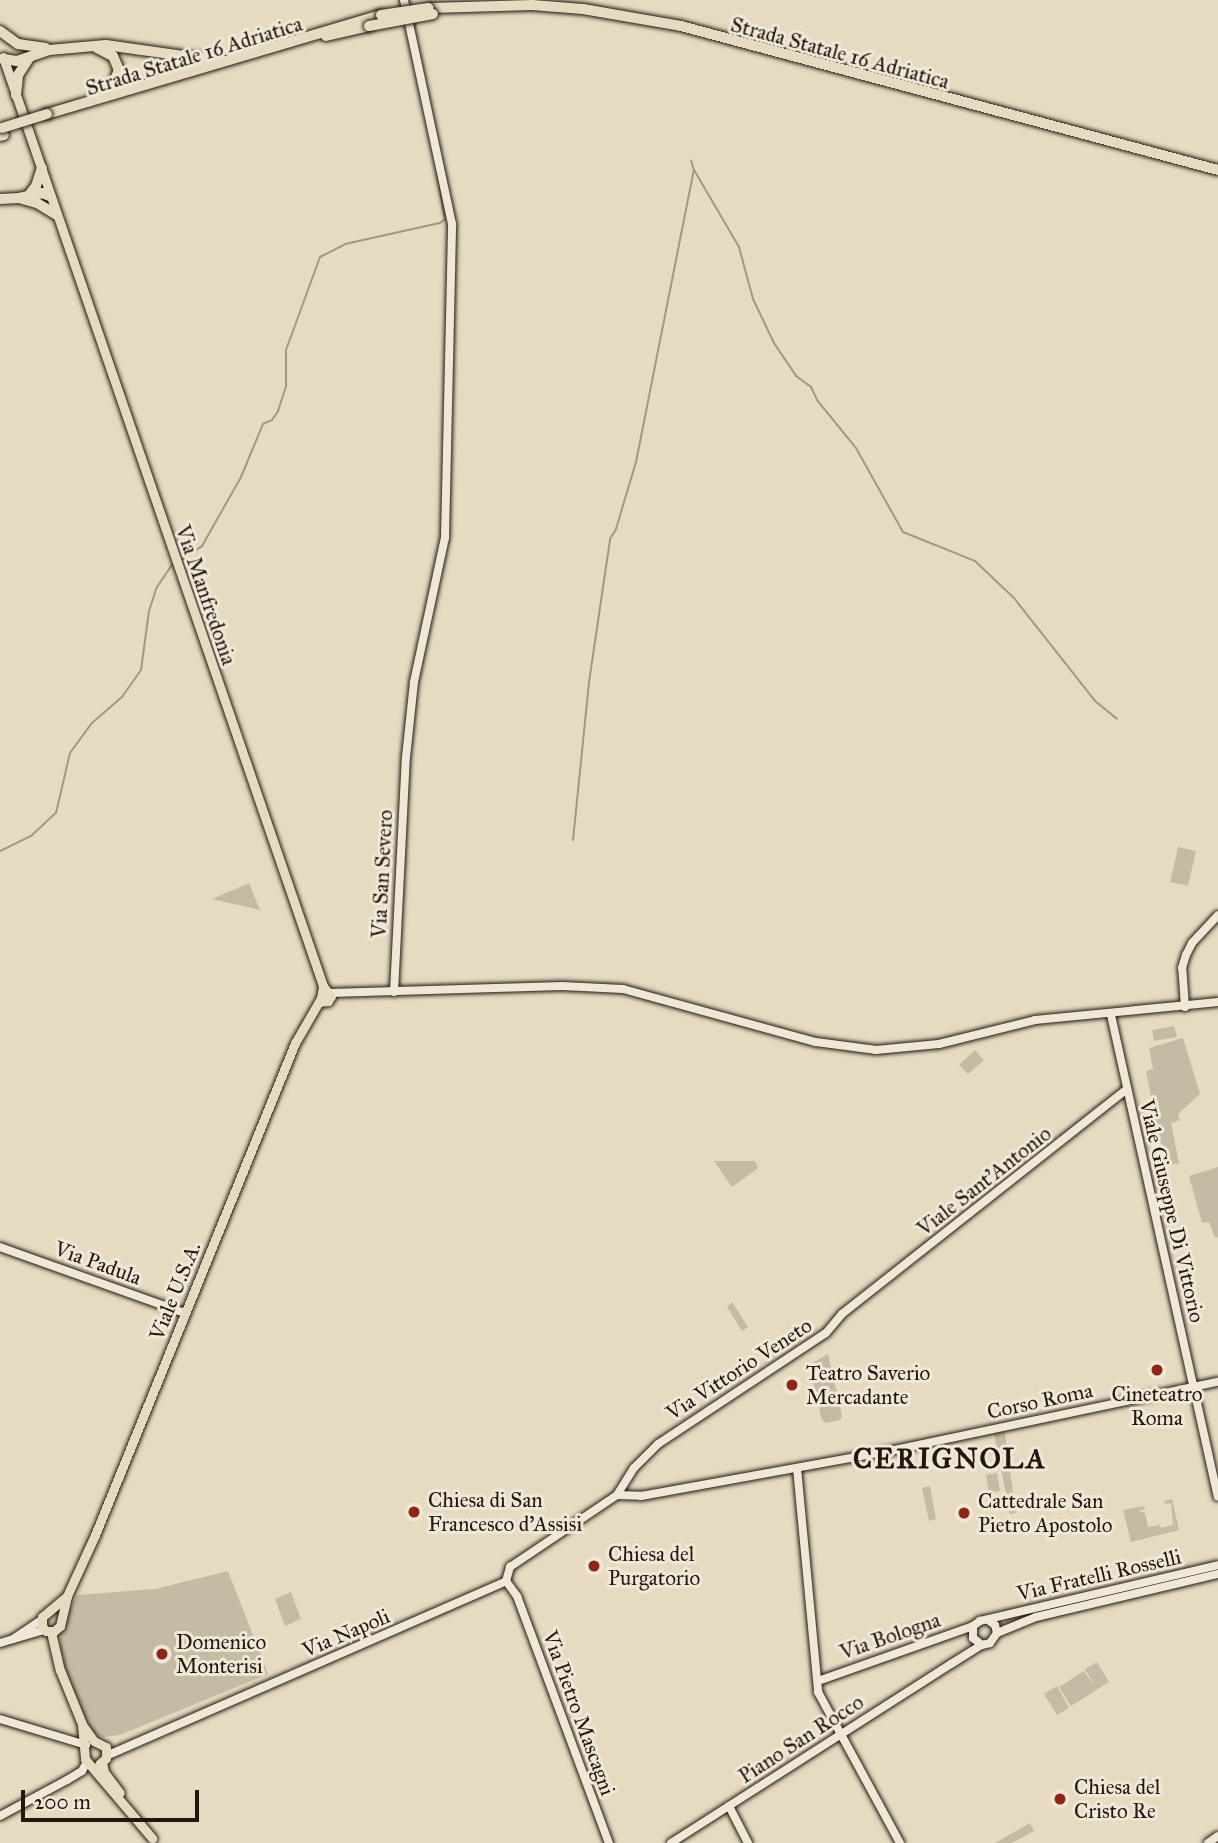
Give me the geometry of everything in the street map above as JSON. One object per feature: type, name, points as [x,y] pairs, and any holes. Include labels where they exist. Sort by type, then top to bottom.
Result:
[{"type":"highway","name":"Strada Statale 16 Adriatica","points":[[1,132],[283,42],[381,15],[482,4],[570,8],[702,33],[1218,176]]},
{"type":"highway","name":"Strada Statale 16 Adriatica","points":[[48,117],[334,34],[432,11]]},
{"type":"highway","points":[[0,32],[15,42],[35,47],[60,49],[121,46],[206,58],[283,42]]},
{"type":"highway","name":"Strada Statale 16 Adriatica","points":[[729,41],[1218,170]]},
{"type":"highway","points":[[2,56],[15,49],[35,47]]},
{"type":"highway","points":[[48,117],[107,89],[116,81],[119,68],[113,56],[103,50],[87,47]]},
{"type":"highway","points":[[2,56],[17,61],[60,49]]},
{"type":"highway","points":[[16,95],[18,75],[29,58]]},
{"type":"highway","points":[[28,199],[36,186],[41,168]]},
{"type":"highway","points":[[0,199],[28,199],[50,195]]},
{"type":"highway","points":[[28,199],[57,215]]},
{"type":"main road","name":"Via Manfredonia","points":[[2,56],[326,995]]},
{"type":"main road","name":"Viale U.S.A.","points":[[48,1628],[61,1619],[67,1596],[95,1535],[295,1042],[326,995]]},
{"type":"main road","name":"Viale U.S.A.","points":[[67,1596],[51,1612],[48,1628],[88,1746]]},
{"type":"main road","points":[[51,1612],[61,1619]]},
{"type":"main road","points":[[88,1746],[104,1755]]},
{"type":"main road","points":[[88,1746],[89,1763],[154,1841]]},
{"type":"main road","points":[[89,1763],[104,1755]]},
{"type":"main road","points":[[104,1755],[104,1772],[154,1841]]},
{"type":"street","name":"Via San Severo","points":[[394,992],[405,757],[414,682],[445,538],[452,225],[404,0]]},
{"type":"street","points":[[1185,1007],[1182,968],[1186,955],[1192,943],[1218,915]]},
{"type":"street","points":[[326,995],[562,986],[623,989],[816,1041],[876,1050],[939,1044],[1035,1020],[1111,1015],[1218,1002]]},
{"type":"street","points":[[1182,991],[1198,1005]]},
{"type":"street","points":[[1171,1009],[1182,991]]},
{"type":"street","name":"Viale Giuseppe Di Vittorio","points":[[1111,1015],[1218,1496]]},
{"type":"street","name":"Viale Sant'Antonio","points":[[863,1300],[1127,1089]]},
{"type":"street","name":"Via Padula","points":[[0,1247],[184,1313]]},
{"type":"street","name":"Via Vittorio Veneto","points":[[617,1495],[634,1468],[669,1436],[826,1333],[842,1314],[863,1300]]},
{"type":"street","name":"Corso Roma","points":[[617,1495],[641,1496],[894,1450],[1218,1381]]},
{"type":"street","points":[[797,1468],[818,1692],[900,1843]]},
{"type":"street","points":[[506,1581],[510,1567],[617,1495]]},
{"type":"street","name":"Via Fratelli Rosselli","points":[[988,1620],[1218,1565]]},
{"type":"street","name":"Via Fratelli Rosselli","points":[[997,1633],[1036,1617],[1218,1574]]},
{"type":"street","name":"Via Pietro Mascagni","points":[[506,1581],[517,1596],[609,1843]]},
{"type":"street","name":"Via Napoli","points":[[104,1755],[464,1602],[506,1581]]},
{"type":"street","points":[[988,1620],[995,1625],[997,1633],[993,1641],[982,1645],[973,1638],[973,1626],[979,1621],[988,1620]]},
{"type":"street","name":"Via Bologna","points":[[818,1681],[973,1626]]},
{"type":"street","points":[[0,1643],[48,1628]]},
{"type":"street","name":"Piano San Rocco","points":[[671,1843],[982,1645]]},
{"type":"street","points":[[0,1719],[88,1746]]},
{"type":"street","points":[[0,1816],[67,1780],[89,1763]]},
{"type":"street","points":[[729,1806],[748,1843]]},
{"type":"street","points":[[1208,1843],[1218,1836]]},
{"type":"shaded area","points":[[1178,847],[1196,851],[1188,886],[1170,882]]},
{"type":"shaded area","points":[[249,883],[260,910],[212,899]]},
{"type":"shaded area","points":[[1174,1026],[1177,1037],[1154,1041],[1152,1030]]},
{"type":"shaded area","points":[[1183,1038],[1200,1094],[1178,1114],[1180,1120],[1171,1123],[1179,1163],[1165,1166],[1146,1071],[1153,1069],[1149,1048]]},
{"type":"shaded area","points":[[975,1050],[984,1060],[968,1074],[959,1065]]},
{"type":"shaded area","points":[[714,1161],[755,1161],[758,1168],[732,1187]]},
{"type":"shaded area","points":[[1218,1167],[1218,1237],[1215,1238],[1209,1222],[1202,1223],[1189,1176]]},
{"type":"shaded area","points":[[732,1302],[748,1327],[742,1331],[727,1307]]},
{"type":"shaded area","points":[[828,1354],[842,1416],[840,1420],[826,1423],[822,1420],[809,1365]]},
{"type":"shaded area","points":[[1004,1427],[1016,1513],[1010,1514],[993,1429]]},
{"type":"shaded area","points":[[997,1473],[1000,1491],[989,1493],[986,1475]]},
{"type":"shaded area","points":[[930,1486],[936,1519],[929,1521],[922,1488]]},
{"type":"shaded area","points":[[1172,1499],[1179,1530],[1131,1542],[1123,1510],[1144,1506],[1145,1509],[1139,1511],[1145,1513],[1148,1527],[1160,1525],[1161,1528],[1173,1525],[1171,1503],[1165,1504],[1164,1501]]},
{"type":"shaded area","name":"Domenico Monterisi","points":[[228,1571],[268,1674],[120,1735],[103,1737],[92,1733],[92,1729],[89,1732],[61,1654],[60,1632],[77,1595],[155,1589]]},
{"type":"shaded area","points":[[291,1592],[301,1619],[285,1626],[275,1599]]},
{"type":"shaded area","points":[[1097,1662],[1109,1682],[1071,1706],[1059,1687],[1084,1671],[1095,1686],[1085,1669]]},
{"type":"shaded area","points":[[1057,1686],[1069,1708],[1057,1715],[1044,1694]]},
{"type":"shaded area","points":[[1030,1823],[1034,1831],[1012,1843],[995,1843]]},
{"type":"waterway","points":[[413,32],[416,22]]},
{"type":"waterway","points":[[573,840],[589,682],[610,539],[616,529],[636,462],[694,170],[691,160]]},
{"type":"waterway","points":[[694,170],[739,247],[753,299],[774,343],[796,376],[811,387],[817,400],[856,448],[903,532],[975,561],[1014,598],[1095,701],[1117,719]]},
{"type":"waterway","points":[[180,561],[202,546],[241,477],[263,424],[272,420],[278,411],[286,386],[286,350],[320,257],[345,244],[440,223],[445,219],[437,173]]},
{"type":"waterway","points":[[0,851],[31,836],[56,813],[70,753],[92,723],[122,697],[141,670],[149,611],[157,587],[172,565]]},
{"type":"place","name":"Cineteatro Roma","points":[[1157,1370]]},
{"type":"place","name":"Teatro Saverio Mercadante","points":[[792,1385]]},
{"type":"place","name":"Chiesa di San Francesco d'Assisi","points":[[414,1512]]},
{"type":"place","name":"Cattedrale San Pietro Apostolo","points":[[964,1513]]},
{"type":"place","name":"Chiesa del Purgatorio","points":[[594,1566]]},
{"type":"place","name":"Domenico Monterisi","points":[[162,1654]]},
{"type":"place","name":"Chiesa del Cristo Re","points":[[1060,1799]]},
{"type":"district","name":"CERIGNOLA","points":[[950,1459]]}]
